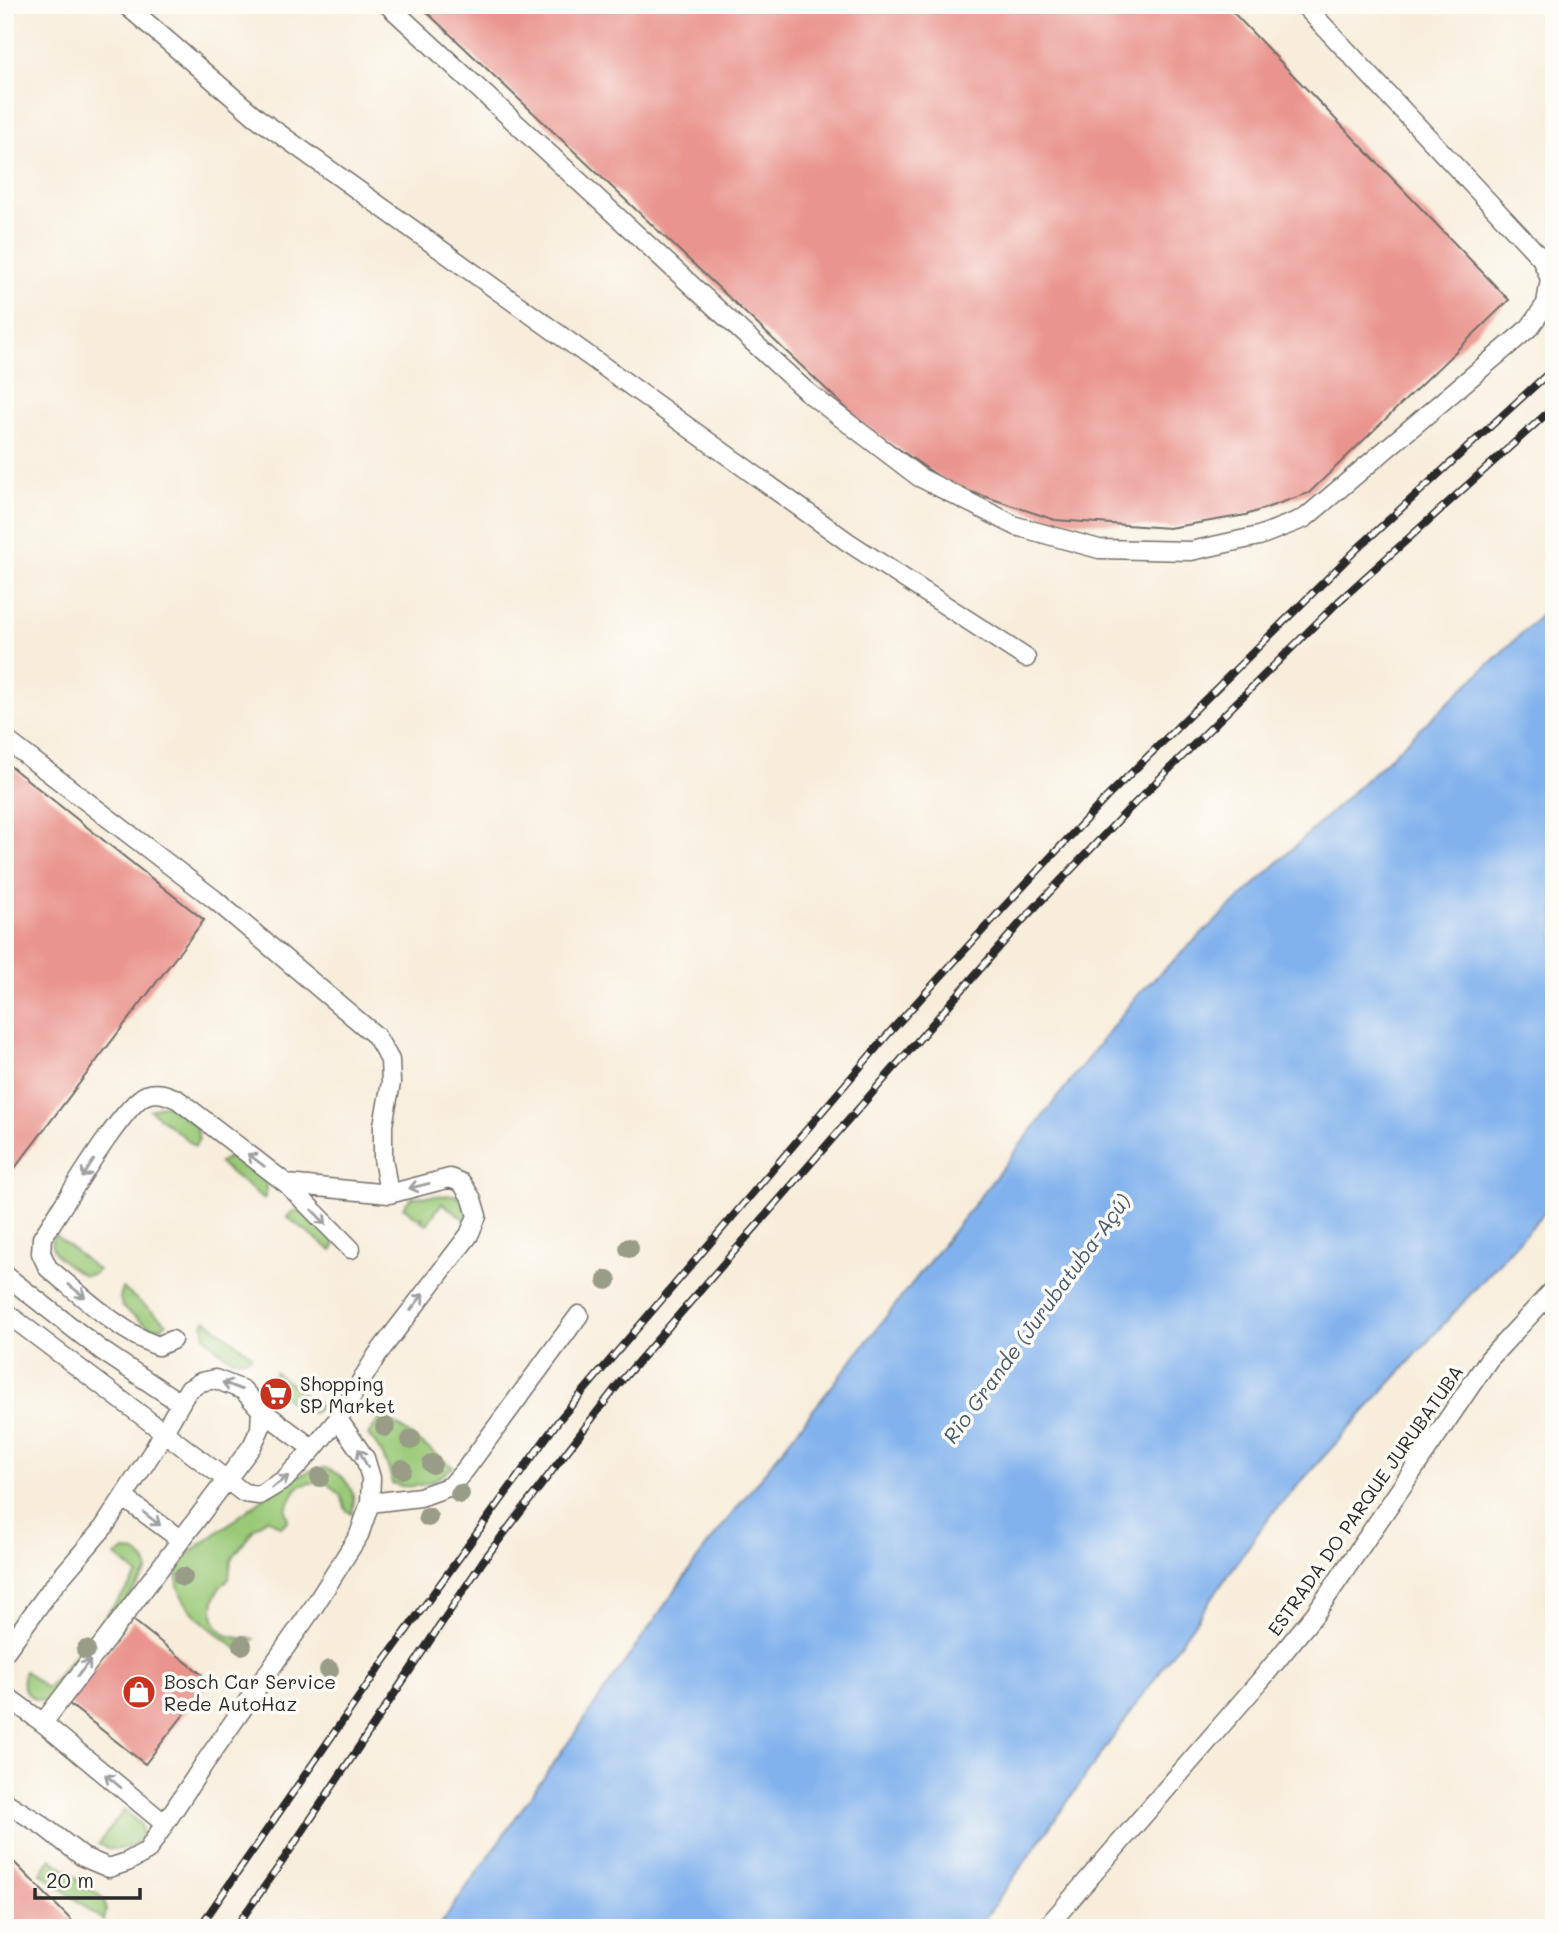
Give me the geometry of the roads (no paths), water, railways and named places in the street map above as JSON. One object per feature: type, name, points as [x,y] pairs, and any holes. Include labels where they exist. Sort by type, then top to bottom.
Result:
[{"type":"lane","points":[[126,5],[256,117],[848,542],[1026,658]]},
{"type":"lane","points":[[388,5],[806,391],[919,477],[1016,526],[1099,549],[1191,551],[1259,536],[1305,518],[1530,327],[1546,304],[1550,279],[1541,258],[1304,5]]},
{"type":"lane","points":[[5,739],[214,899],[376,1036],[390,1060],[391,1083],[383,1125],[383,1158],[389,1194]]},
{"type":"lane","points":[[172,1340],[158,1346],[124,1328],[47,1268],[41,1253],[42,1238],[122,1116],[144,1096],[160,1092],[177,1099],[287,1184],[351,1249]]},
{"type":"lane","points":[[5,1312],[244,1493],[259,1495],[284,1480],[338,1419],[377,1355],[469,1235],[477,1216],[472,1199],[462,1183],[450,1178],[389,1194],[287,1184]]},
{"type":"lane","points":[[5,1275],[101,1350],[180,1403]]},
{"type":"lane","name":"ESTRADA DO PARQUE JURUBATUBA","points":[[1046,1928],[1315,1614],[1489,1359],[1554,1289]]},
{"type":"lane","points":[[370,1503],[420,1497],[451,1486],[579,1315]]},
{"type":"lane","points":[[5,1652],[51,1589],[104,1527],[188,1390],[201,1382],[215,1379],[243,1390],[261,1410],[313,1449]]},
{"type":"lane","points":[[43,1723],[252,1446],[260,1429],[261,1410]]},
{"type":"lane","points":[[5,1802],[83,1857],[109,1868],[147,1851],[315,1605],[359,1535],[370,1503],[371,1478],[365,1458],[338,1419]]},
{"type":"lane","points":[[123,1497],[181,1541]]},
{"type":"lane","points":[[5,1695],[165,1824]]},
{"type":"water","name":"Rio Grande (Jurubatuba-Açú)","points":[[1554,603],[1554,1202],[1270,1516],[978,1928],[438,1928],[700,1555],[1139,993]]},
{"type":"railway","points":[[199,1928],[377,1671],[559,1420],[890,1032],[1106,798],[1357,549],[1554,368]]},
{"type":"railway","points":[[235,1928],[483,1561],[617,1386],[1022,921],[1128,810],[1338,602],[1554,407]]},
{"type":"place","name":"Shopping SP Market","points":[[276,1394]]},
{"type":"place","name":"Bosch Car Service Rede AutoHaz","points":[[139,1692]]}]
